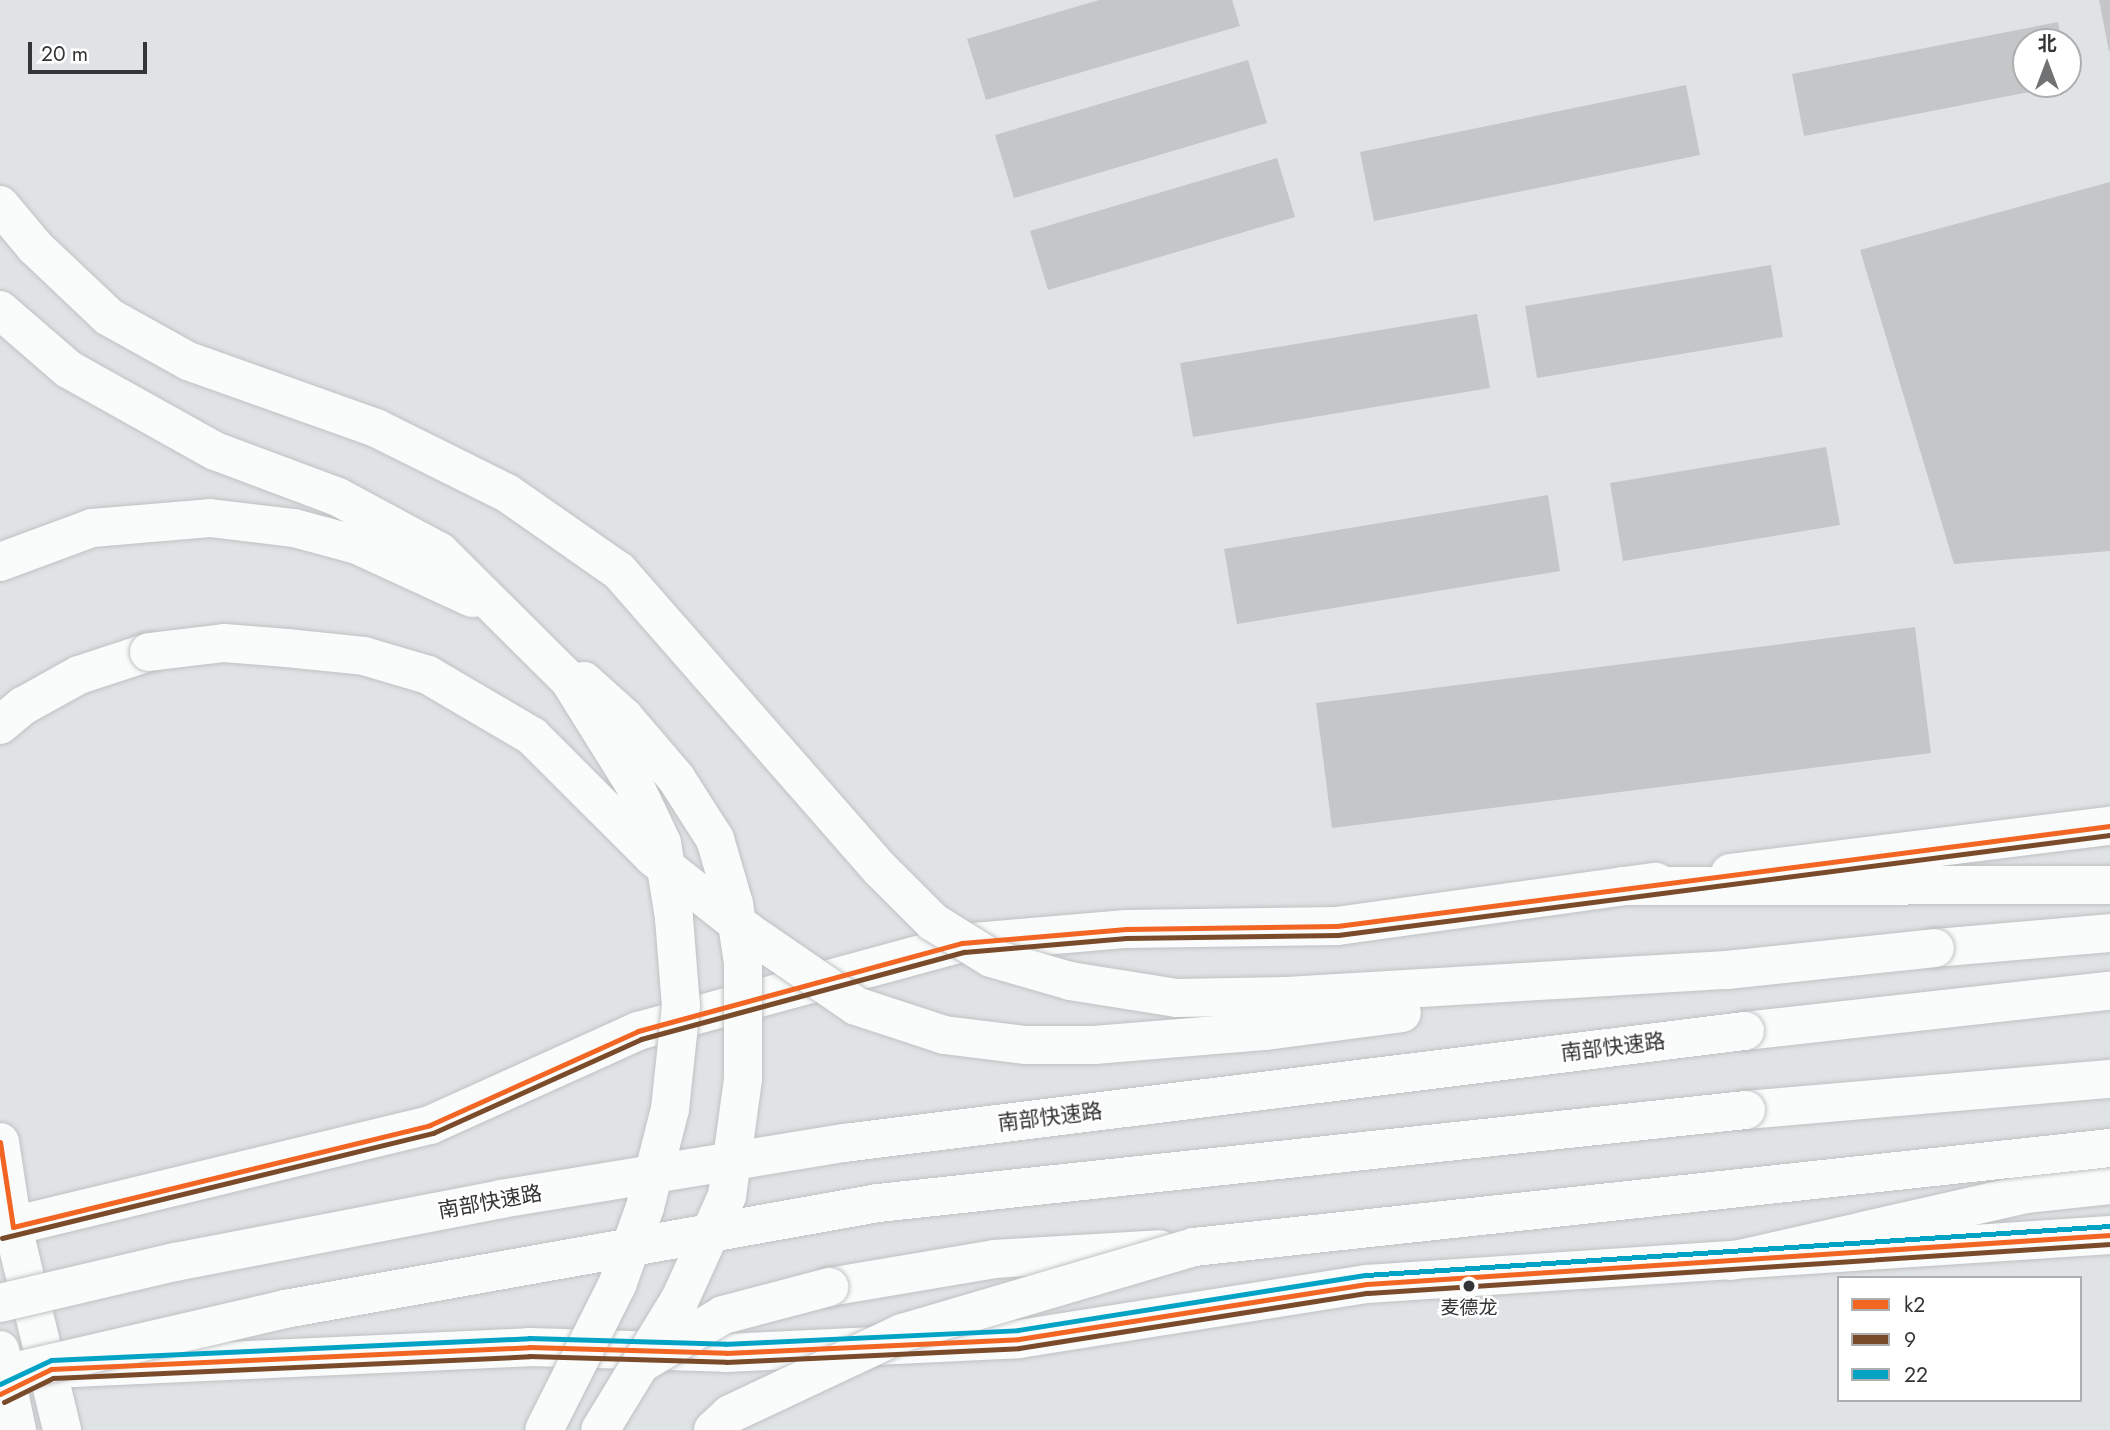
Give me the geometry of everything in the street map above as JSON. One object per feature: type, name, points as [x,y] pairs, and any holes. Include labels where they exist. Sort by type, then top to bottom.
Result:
[{"type":"main road","points":[[0,205],[35,247],[109,317],[188,361],[376,428],[495,487],[619,571],[880,869],[933,922],[991,958],[1070,981],[1178,998],[1287,996],[1727,970]]},
{"type":"main road","points":[[0,310],[68,369],[215,451],[338,497],[440,552],[569,680],[634,784],[662,843],[674,918],[681,1006],[670,1109],[645,1207],[617,1285],[544,1430]]},
{"type":"main road","points":[[0,562],[92,528],[210,518],[294,528],[357,545],[510,615],[624,717],[676,778],[715,839],[734,904],[743,963],[743,1079],[727,1196],[680,1299],[600,1430]]},
{"type":"main road","points":[[0,725],[23,706],[79,675],[149,652],[224,643],[363,656],[428,675],[533,736],[653,856],[747,931],[856,1006],[944,1035],[1026,1045],[1094,1045],[1266,1031],[1727,970],[2110,933]]},
{"type":"main road","points":[[7,1228],[430,1125],[638,1031],[962,943],[1126,929],[1338,926],[1622,886],[2110,826]]},
{"type":"main road","points":[[1622,886],[2110,885]]},
{"type":"main road","name":"南部快速路","points":[[0,1303],[174,1262],[501,1199],[844,1143],[1745,1031],[2110,991]]},
{"type":"main road","points":[[0,1375],[285,1309],[878,1203],[1746,1110],[2110,1079]]},
{"type":"main road","points":[[0,1142],[7,1228],[51,1369],[62,1430]]},
{"type":"main road","points":[[544,1430],[569,1407],[723,1315],[829,1287],[993,1259],[1194,1247],[2110,1148]]},
{"type":"main road","points":[[1731,1261],[2026,1194],[2110,1185]]},
{"type":"main road","points":[[0,1394],[51,1369],[529,1347],[726,1353],[1019,1339],[1367,1283],[2110,1235]]},
{"type":"main road","points":[[713,1430],[730,1414],[902,1333],[1194,1247]]},
{"type":"main road","points":[[0,1349],[17,1430]]},
{"type":"building","points":[[1099,0],[1232,0],[1240,26],[986,100],[967,39]]},
{"type":"building","points":[[2099,0],[2110,0],[2110,51],[2109,51]]},
{"type":"building","points":[[2058,22],[2059,28],[2027,28]]},
{"type":"building","points":[[2012,31],[2012,95],[1804,136],[1792,74]]},
{"type":"building","points":[[1248,60],[1267,123],[1014,198],[995,135]]},
{"type":"building","points":[[1686,85],[1700,155],[1374,221],[1360,152]]},
{"type":"building","points":[[1277,158],[1295,217],[1048,290],[1030,231]]},
{"type":"building","points":[[2110,182],[2110,551],[1954,564],[1860,250]]},
{"type":"building","points":[[1771,265],[1783,337],[1537,378],[1525,306]]},
{"type":"building","points":[[1477,314],[1490,388],[1193,437],[1180,363]]},
{"type":"building","points":[[1826,447],[1840,525],[1623,561],[1610,483]]},
{"type":"building","points":[[1548,495],[1560,571],[1237,624],[1224,549]]},
{"type":"building","points":[[1915,627],[1931,753],[1332,828],[1316,703]]},
{"type":"transit line","name":"k2","points":[[0,1142],[13,1227],[430,1125],[638,1031],[962,943],[1126,929],[1337,926],[2110,826]]},
{"type":"transit line","name":"9","points":[[2,1238],[433,1133],[641,1039],[964,952],[1126,938],[1338,935],[2110,835]]},
{"type":"transit line","name":"22","points":[[0,1384],[51,1360],[529,1338],[726,1344],[1018,1330],[1366,1275],[2109,1226]]},
{"type":"transit line","name":"k2","points":[[0,1394],[51,1369],[529,1347],[726,1353],[1019,1339],[1367,1284],[2110,1235]]},
{"type":"transit line","name":"9","points":[[4,1402],[53,1378],[529,1356],[726,1362],[1019,1348],[1368,1293],[2110,1244]]},
{"type":"place","name":"麦德龙","points":[[1469,1286]]}]
